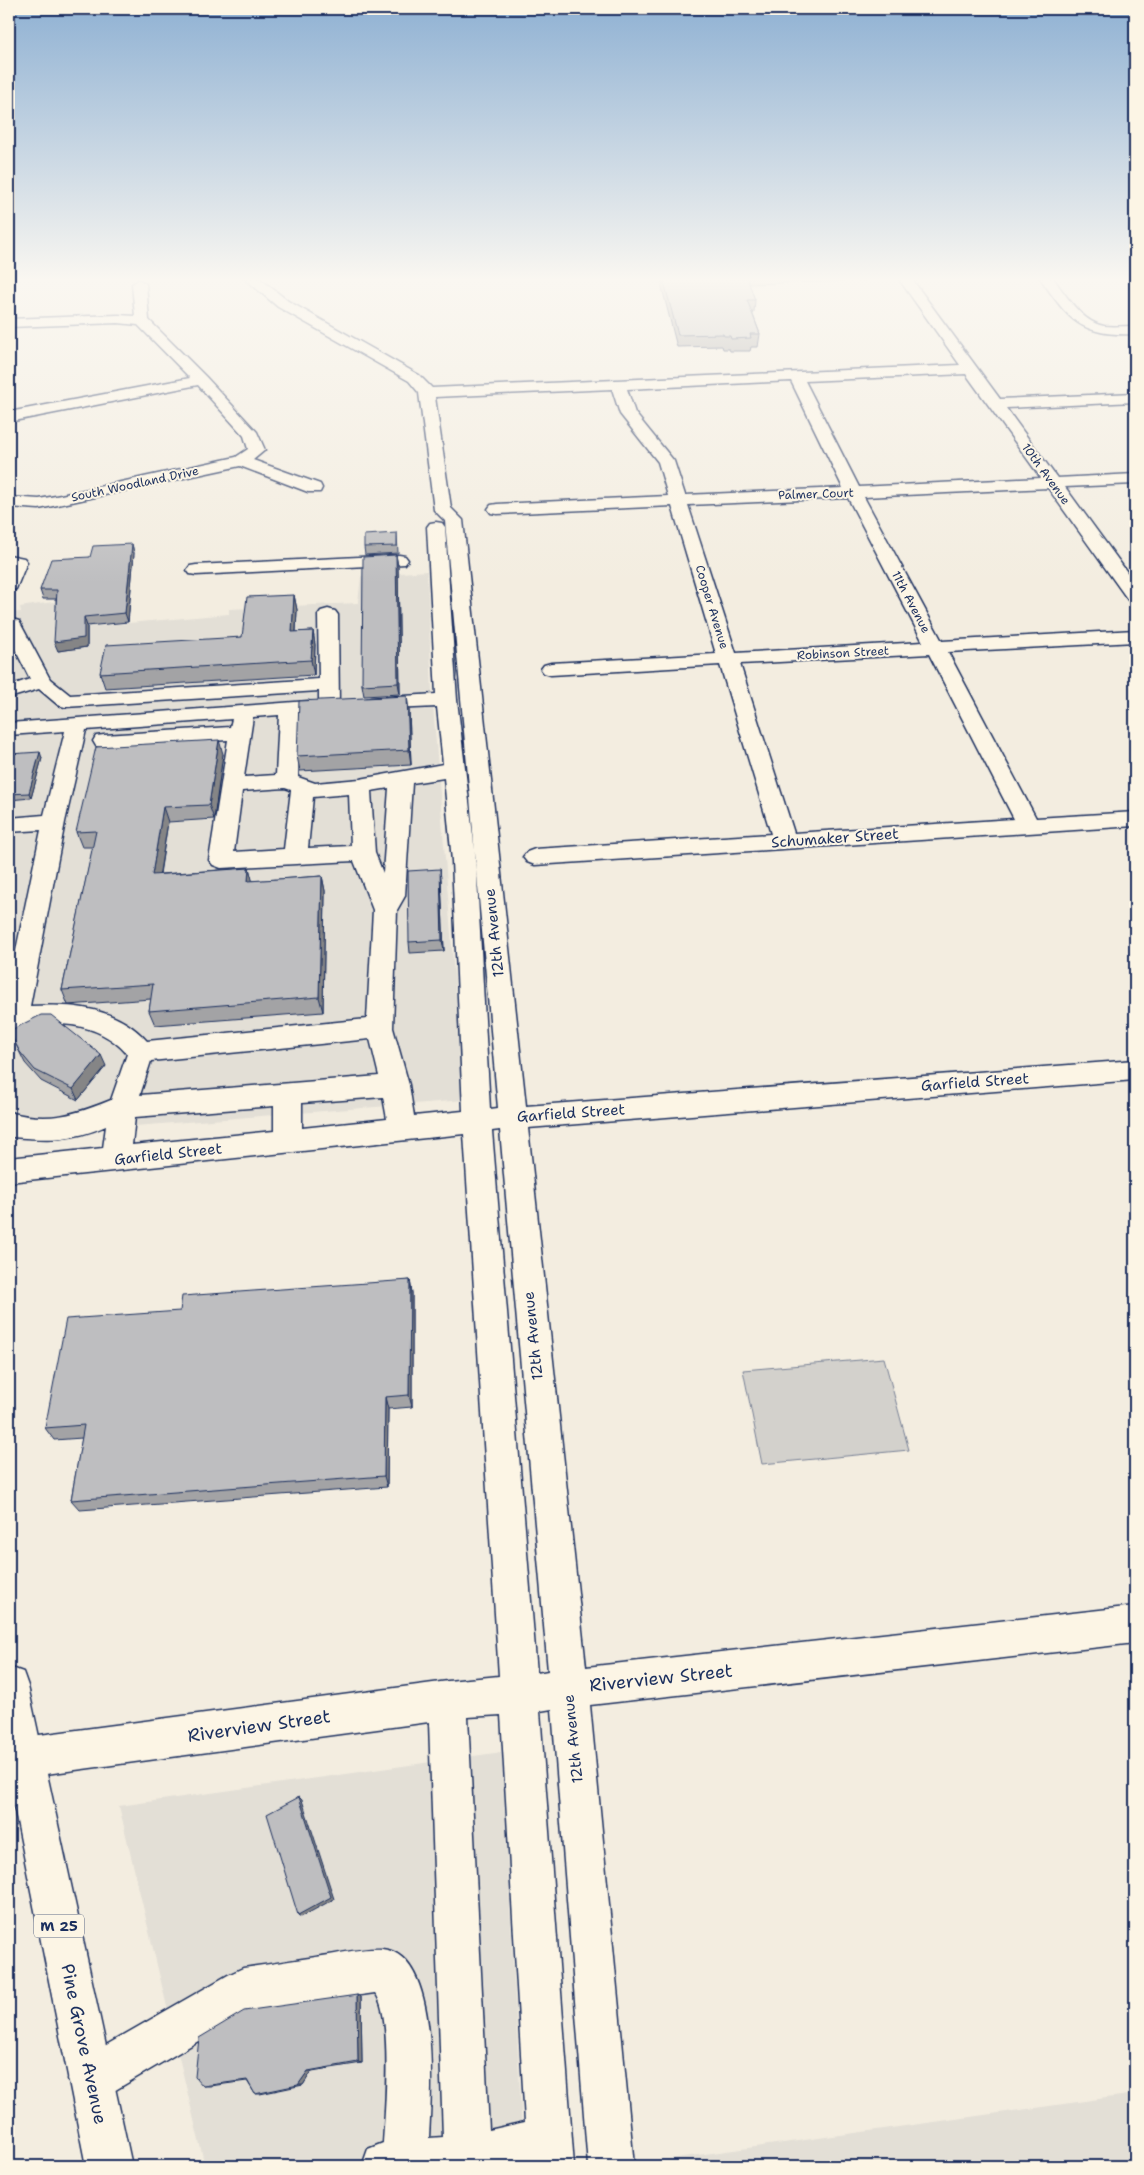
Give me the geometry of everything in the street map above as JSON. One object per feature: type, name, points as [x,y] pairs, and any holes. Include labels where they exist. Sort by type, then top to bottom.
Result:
[{"type":"street","points":[[9,417],[201,380]]},
{"type":"street","name":"South Woodland Drive","points":[[9,502],[39,504],[241,461],[257,450],[251,435],[201,380]]},
{"type":"street","points":[[416,380],[427,393],[732,380]]},
{"type":"street","name":"11th Avenue","points":[[797,380],[854,493],[1029,826]]},
{"type":"street","name":"10th Avenue","points":[[977,380],[1135,596]]},
{"type":"street","name":"Cooper Avenue","points":[[618,384],[628,414],[660,450],[666,461],[674,492],[679,499],[785,841]]},
{"type":"street","name":"12th Avenue","points":[[427,393],[443,510],[421,557],[447,700],[464,860],[477,1121],[517,1694],[522,1732],[550,2153]]},
{"type":"street","points":[[996,404],[1135,397]]},
{"type":"street","points":[[241,461],[314,488]]},
{"type":"street","name":"Palmer Court","points":[[497,509],[1135,479]]},
{"type":"street","name":"12th Avenue","points":[[443,510],[454,520],[568,1688],[611,2166]]},
{"type":"street","points":[[196,570],[421,557]]},
{"type":"street","points":[[9,585],[14,561]]},
{"type":"street","points":[[328,615],[329,706]]},
{"type":"street","points":[[9,624],[12,625],[42,682],[64,701]]},
{"type":"street","name":"Robinson Street","points":[[551,669],[1135,636]]},
{"type":"street","points":[[9,692],[42,682]]},
{"type":"street","points":[[15,728],[64,701],[330,684]]},
{"type":"street","points":[[15,728],[75,733],[241,722],[290,708],[447,700]]},
{"type":"street","points":[[290,708],[295,784],[295,856]]},
{"type":"street","points":[[241,722],[221,860],[363,853]]},
{"type":"street","points":[[75,733],[54,822],[19,943],[12,1018],[44,1014],[71,1015],[104,1022],[123,1034],[140,1052]]},
{"type":"street","points":[[232,785],[295,784],[313,790],[360,786],[454,769]]},
{"type":"street","points":[[384,910],[393,896],[401,779]]},
{"type":"street","points":[[360,786],[363,853],[384,910],[380,1028],[395,1085],[402,1128]]},
{"type":"street","name":"Schumaker Street","points":[[535,857],[1135,819]]},
{"type":"street","points":[[9,825],[54,822]]},
{"type":"street","points":[[140,1052],[380,1028]]},
{"type":"street","points":[[116,1159],[122,1107],[140,1052]]},
{"type":"street","name":"Garfield Street","points":[[9,1170],[477,1121],[1135,1070]]},
{"type":"street","points":[[9,1123],[12,1126],[48,1129],[82,1124],[122,1107],[395,1085]]},
{"type":"street","points":[[288,1095],[288,1141]]},
{"type":"street","name":"Riverview Street","points":[[17,1758],[448,1700],[517,1694],[1135,1624]]},
{"type":"street","name":"Pine Grove Avenue","points":[[9,1686],[17,1758],[91,2079],[109,2166]]},
{"type":"street","points":[[448,1700],[467,2158]]},
{"type":"street","points":[[91,2079],[243,1990],[360,1972],[384,1971],[399,1987],[407,2029],[409,2087],[395,2165],[550,2153]]},
{"type":"shaded area","points":[[427,571],[432,692],[464,1100],[9,1136],[9,613],[21,612],[20,607],[93,596],[95,626],[229,614],[229,609],[358,603],[361,576]]},
{"type":"shaded area","points":[[884,1358],[909,1450],[762,1464],[743,1370]]},
{"type":"shaded area","points":[[502,1752],[524,2166],[205,2166],[119,1806]]},
{"type":"shaded area","points":[[1135,2094],[1135,2166],[641,2166],[640,2163]]},
{"type":"building","points":[[397,533],[397,546],[364,547],[364,535]]},
{"type":"building","points":[[132,544],[125,613],[84,617],[84,638],[54,642],[57,590],[40,590],[51,559],[90,557],[93,546]]},
{"type":"building","points":[[396,555],[398,683],[362,685],[363,557]]},
{"type":"building","points":[[294,595],[292,632],[313,631],[311,660],[100,673],[106,645],[242,637],[247,597]]},
{"type":"building","points":[[407,696],[409,750],[297,756],[299,701]]},
{"type":"building","points":[[219,740],[209,805],[163,807],[152,875],[249,868],[248,881],[322,876],[319,997],[149,1011],[153,984],[62,990],[96,831],[76,832],[96,747]]},
{"type":"building","points":[[40,752],[29,793],[9,794],[9,754]]},
{"type":"building","points":[[440,869],[442,940],[409,942],[408,871]]},
{"type":"building","points":[[41,1015],[51,1015],[101,1055],[73,1089],[35,1070],[20,1052],[9,1031]]},
{"type":"building","points":[[410,1280],[409,1395],[385,1397],[384,1476],[71,1500],[84,1425],[45,1428],[66,1319],[180,1311],[182,1296]]},
{"type":"building","points":[[299,1797],[331,1897],[298,1915],[267,1814]]},
{"type":"building","points":[[357,1995],[358,2062],[308,2071],[298,2085],[255,2094],[247,2080],[203,2086],[195,2077],[199,2038],[244,2011]]}]
